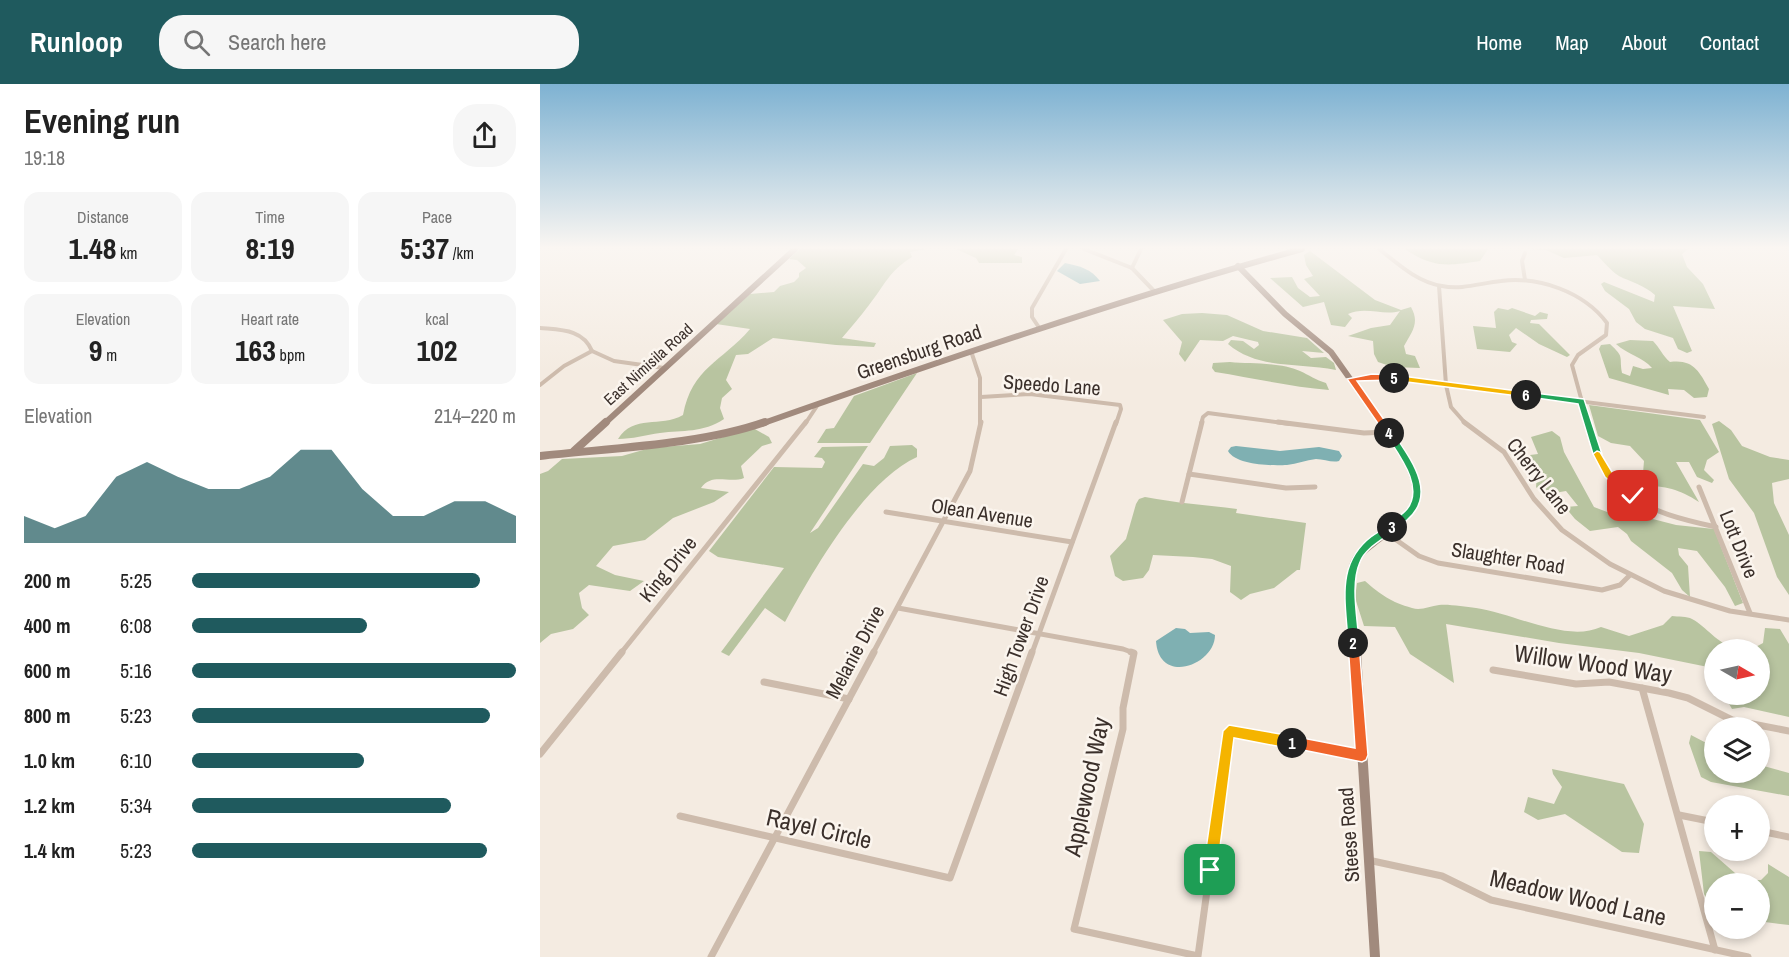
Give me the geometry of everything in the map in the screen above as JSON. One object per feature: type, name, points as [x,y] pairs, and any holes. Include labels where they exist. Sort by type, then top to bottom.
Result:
[{"type":"street","name":"East Nimisila Road","points":[[574,451],[750,290]]},
{"type":"street","points":[[1040,329],[1032,317],[1032,308],[1043,290]]},
{"type":"street","name":"Greensburg Road","points":[[540,456],[721,434],[760,424],[1158,290]]},
{"type":"street","name":"Steese Road","points":[[1262,290],[1293,321],[1326,346],[1388,432],[1412,470],[1418,492],[1411,511],[1359,553],[1352,572],[1351,609],[1375,957]]},
{"type":"street","name":"Cherry Lane","points":[[1439,290],[1446,385],[1455,414],[1504,452],[1547,515],[1581,545],[1630,575],[1691,600],[1789,620]]},
{"type":"street","points":[[1560,290],[1596,309],[1606,322],[1605,338],[1578,354],[1572,361],[1598,458],[1616,482],[1633,496],[1660,511],[1716,527]]},
{"type":"street","points":[[540,328],[580,335],[588,340],[592,351],[614,361],[664,368]]},
{"type":"street","points":[[540,384],[564,366],[592,351]]},
{"type":"street","name":"Melanie Drive","points":[[711,957],[898,608],[973,461],[979,434],[981,372],[971,351]]},
{"type":"street","points":[[1351,379],[1386,377],[1704,417]]},
{"type":"street","name":"Speedo Lane","points":[[981,397],[1030,394],[1120,405]]},
{"type":"street","name":"King Drive","points":[[540,754],[800,431],[819,403]]},
{"type":"street","name":"High Tower Drive","points":[[950,878],[1121,409],[1120,405]]},
{"type":"street","points":[[1182,502],[1203,417],[1206,413],[1364,433],[1388,432]]},
{"type":"street","points":[[1189,474],[1286,488],[1315,487]]},
{"type":"street","name":"Lott Drive","points":[[1699,487],[1750,613]]},
{"type":"street","name":"Olean Avenue","points":[[886,512],[1072,542]]},
{"type":"street","name":"Slaughter Road","points":[[1385,532],[1427,560],[1460,568],[1602,590],[1620,585],[1630,575]]},
{"type":"street","points":[[898,608],[1123,649],[1134,653]]},
{"type":"street","name":"Applewood Way","points":[[1074,929],[1123,729],[1125,695],[1134,653]]},
{"type":"street","name":"Willow Wood Way","points":[[1493,670],[1576,684],[1609,682],[1642,688],[1688,698],[1732,720],[1789,731]]},
{"type":"street","points":[[764,682],[849,699]]},
{"type":"street","points":[[1642,688],[1715,950]]},
{"type":"street","points":[[1074,929],[1198,956],[1229,731],[1362,755]]},
{"type":"street","points":[[1679,815],[1704,820]]},
{"type":"street","name":"Rayel Circle","points":[[680,816],[950,878]]},
{"type":"street","points":[[1770,833],[1789,837]]},
{"type":"street","name":"Meadow Wood Lane","points":[[1368,860],[1442,876],[1491,900],[1748,957]]},
{"type":"green space","points":[[776,290],[880,290],[842,338],[876,343],[874,347],[773,338],[748,354],[736,355],[726,380],[732,389],[722,398],[720,408],[724,419],[701,429],[618,439],[624,431],[640,424],[665,421],[683,415],[687,399],[701,375],[750,329],[716,324],[750,294],[774,292]]},
{"type":"green space","points":[[1283,290],[1300,290],[1310,297],[1320,296],[1314,290],[1361,290],[1375,300],[1401,310],[1411,307],[1415,323],[1404,346],[1406,354],[1415,356],[1420,368],[1393,367],[1378,362],[1374,354],[1373,341],[1348,336],[1371,328],[1390,325],[1400,311],[1354,312],[1348,314],[1352,318],[1345,327],[1331,325],[1324,302],[1303,307]]},
{"type":"green space","points":[[1604,290],[1623,290],[1654,302],[1655,295],[1648,290],[1706,290],[1715,309],[1673,306],[1692,351],[1687,353],[1678,349],[1673,338],[1645,329],[1636,322],[1629,309]]},
{"type":"green space","points":[[1498,308],[1508,310],[1512,308],[1535,316],[1540,312],[1548,314],[1547,319],[1531,320],[1530,323],[1539,324],[1570,355],[1567,357],[1539,344],[1516,328],[1509,335],[1512,342],[1517,344],[1510,352],[1477,349],[1473,326],[1496,328],[1494,312]]},
{"type":"green space","points":[[1182,314],[1227,315],[1263,331],[1307,338],[1324,353],[1302,351],[1311,358],[1326,357],[1334,363],[1336,370],[1279,364],[1252,358],[1228,344],[1231,340],[1243,341],[1254,349],[1259,345],[1258,342],[1233,336],[1223,341],[1200,340],[1185,362],[1179,354],[1182,342],[1163,320]]},
{"type":"green space","points":[[1630,340],[1653,341],[1670,362],[1690,364],[1709,389],[1707,397],[1694,398],[1684,390],[1668,389],[1669,395],[1609,378],[1599,349],[1601,345],[1610,344],[1618,352],[1622,373],[1630,376],[1633,366],[1643,369],[1652,368],[1616,344]]},
{"type":"green space","points":[[1230,362],[1292,368],[1326,383],[1329,390],[1215,372],[1212,368],[1213,363]]},
{"type":"green space","points":[[917,373],[870,443],[817,443],[826,429],[834,428],[854,396]]},
{"type":"green space","points":[[1589,405],[1700,420],[1719,452],[1707,460],[1704,470],[1714,480],[1712,483],[1697,477],[1689,462],[1676,462],[1699,502],[1668,488],[1632,486],[1629,476],[1643,473],[1644,461],[1630,446],[1611,443],[1598,436]]},
{"type":"green space","points":[[1719,421],[1731,430],[1742,446],[1770,457],[1789,460],[1789,479],[1772,483],[1774,503],[1789,535],[1789,595],[1777,577],[1754,513],[1729,479],[1712,424]]},
{"type":"green space","points":[[753,428],[769,437],[772,443],[762,446],[741,466],[744,478],[715,479],[705,483],[701,488],[729,492],[714,502],[673,518],[645,540],[613,546],[596,566],[615,575],[644,581],[630,591],[589,585],[579,593],[582,608],[589,615],[573,629],[551,634],[540,643],[540,474],[548,471],[562,459],[622,456],[650,448],[700,444]]},
{"type":"green space","points":[[1552,431],[1560,437],[1564,452],[1594,507],[1615,515],[1645,517],[1676,525],[1714,529],[1743,603],[1735,606],[1725,587],[1697,551],[1678,548],[1679,555],[1688,566],[1690,597],[1682,590],[1672,573],[1631,541],[1627,534],[1618,527],[1590,531],[1565,507],[1578,506],[1566,491],[1543,495],[1536,487],[1537,476],[1548,475],[1523,468],[1514,457],[1538,454],[1531,437]]},
{"type":"green space","points":[[912,445],[917,449],[917,457],[897,469],[859,506],[825,554],[785,622],[765,608],[729,656],[721,652],[784,568],[718,557],[709,551],[774,467],[822,468],[825,462],[822,458],[814,457],[822,447],[868,446],[810,533],[818,528],[863,464],[874,466],[884,458],[890,446]]},
{"type":"green space","points":[[1145,497],[1237,509],[1236,513],[1306,523],[1300,570],[1274,588],[1250,594],[1241,600],[1230,592],[1231,566],[1212,559],[1153,555],[1149,570],[1143,578],[1123,581],[1115,576],[1110,556],[1126,539],[1136,504],[1139,499]]},
{"type":"green space","points":[[1365,581],[1387,598],[1415,609],[1443,605],[1476,608],[1539,625],[1572,631],[1587,631],[1601,627],[1629,636],[1663,625],[1672,616],[1688,617],[1717,639],[1704,639],[1704,666],[1639,653],[1559,643],[1446,624],[1454,683],[1410,654],[1395,627],[1364,626],[1355,598],[1357,583]]},
{"type":"green space","points":[[1765,628],[1780,629],[1789,644],[1789,717],[1744,707],[1732,709],[1730,705],[1770,705],[1770,639],[1764,639]]},
{"type":"green space","points":[[1691,735],[1704,742],[1704,778],[1701,777],[1689,743]]},
{"type":"green space","points":[[1770,768],[1789,773],[1789,796],[1717,783],[1770,783]]},
{"type":"green space","points":[[1552,769],[1624,784],[1644,824],[1639,853],[1622,852],[1565,814],[1538,820],[1524,812],[1528,797],[1554,804],[1562,787]]},
{"type":"green space","points":[[1699,851],[1704,851],[1704,861],[1721,861],[1735,873],[1704,873],[1704,894]]},
{"type":"green space","points":[[1768,864],[1789,877],[1789,925],[1770,923]]},
{"type":"water","points":[[1231,447],[1280,451],[1319,447],[1339,451],[1342,456],[1339,461],[1316,459],[1287,465],[1263,465],[1246,462],[1232,456],[1228,451]]},
{"type":"water","points":[[1176,628],[1185,629],[1190,633],[1209,632],[1215,635],[1213,646],[1197,662],[1187,666],[1176,667],[1166,663],[1159,655],[1156,641]]},
{"type":"route","points":[[1210,870],[1229,731],[1362,755],[1351,609],[1352,572],[1355,561],[1364,548],[1411,511],[1418,497],[1418,487],[1408,463],[1351,379],[1386,377],[1581,401],[1598,458],[1609,475],[1633,496]]}]
